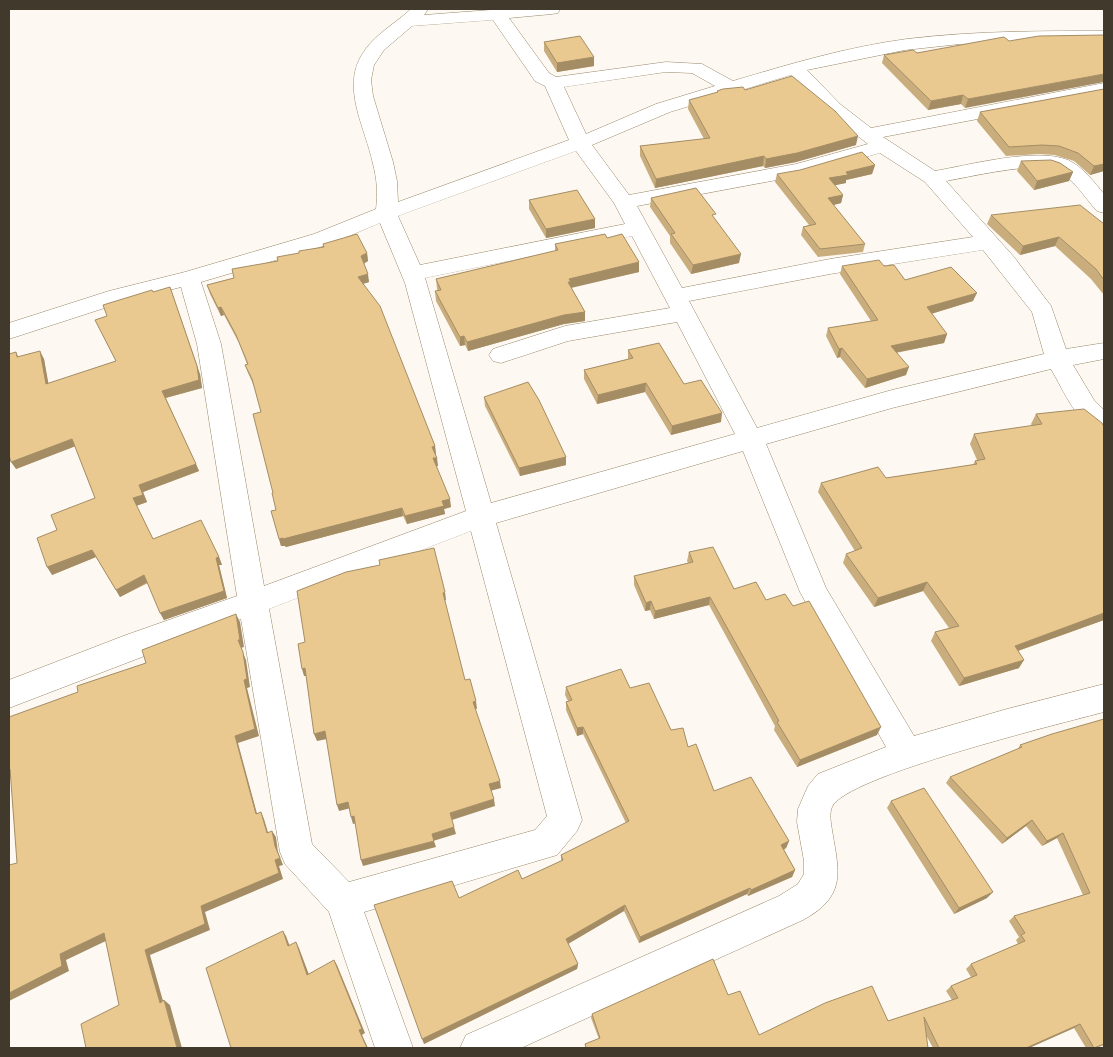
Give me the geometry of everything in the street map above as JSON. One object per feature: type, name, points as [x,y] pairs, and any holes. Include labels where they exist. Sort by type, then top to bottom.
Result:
[{"type":"street","points":[[343,901],[545,843],[564,820],[482,516],[412,274],[386,214],[388,200],[386,174],[368,116],[362,84],[363,67],[372,52],[415,15],[498,15],[552,9]]},
{"type":"street","points":[[498,15],[542,77],[554,83],[666,67],[696,68],[730,87]]},
{"type":"street","points":[[9,330],[117,296],[291,250],[580,143],[664,108],[795,68],[905,45],[960,39],[1104,36]]},
{"type":"street","points":[[795,68],[833,108],[932,178],[1006,262],[1043,311],[1057,359],[1085,406],[1104,425]]},
{"type":"street","points":[[554,83],[580,143],[624,202],[751,440],[814,592],[907,754]]},
{"type":"street","points":[[624,202],[798,170],[876,140],[1018,104],[1104,89]]},
{"type":"street","points":[[932,178],[1033,162],[1060,164],[1074,174],[1104,207]]},
{"type":"street","points":[[412,274],[638,228]]},
{"type":"street","points":[[500,355],[564,334],[679,305],[762,277],[988,242]]},
{"type":"street","points":[[189,278],[209,344],[297,852],[343,901],[394,1048]]},
{"type":"street","points":[[9,694],[136,644],[254,602],[482,516],[892,399],[1057,359],[1104,351]]},
{"type":"street","points":[[479,1048],[791,908],[806,899],[818,887],[821,867],[814,817],[815,803],[821,792],[830,785],[907,754],[1007,723],[1104,698]]},
{"type":"building","points":[[1104,35],[1104,74],[968,99],[963,95],[931,101],[884,55],[913,50],[917,53],[1004,37],[1009,41],[1039,36]]},
{"type":"building","points":[[580,36],[594,57],[557,63],[544,42]]},
{"type":"building","points":[[792,76],[835,111],[858,136],[797,153],[766,159],[764,156],[656,179],[640,146],[710,138],[689,100],[723,89],[743,87],[745,90]]},
{"type":"building","points":[[1104,89],[1104,164],[1094,166],[1078,153],[1059,146],[1009,147],[980,112]]},
{"type":"building","points":[[862,152],[875,165],[846,172],[848,175],[829,178],[843,195],[828,198],[865,244],[820,249],[803,227],[816,224],[777,174],[800,170]]},
{"type":"building","points":[[1051,160],[1060,163],[1073,172],[1037,181],[1021,161]]},
{"type":"building","points":[[696,188],[716,214],[712,215],[741,254],[693,265],[671,234],[675,233],[651,198]]},
{"type":"building","points":[[577,190],[595,219],[546,229],[529,200]]},
{"type":"building","points":[[1080,205],[1104,224],[1104,280],[1096,269],[1059,237],[1023,246],[991,215]]},
{"type":"building","points":[[357,234],[367,253],[361,256],[368,274],[358,277],[380,306],[435,446],[432,447],[437,458],[433,458],[450,499],[442,501],[444,506],[405,516],[402,508],[279,539],[271,511],[276,510],[273,493],[253,414],[261,412],[252,379],[245,365],[248,364],[236,335],[221,307],[218,308],[207,285],[234,278],[232,269],[278,261],[277,257],[324,247],[323,244]]},
{"type":"building","points":[[605,234],[607,238],[622,234],[639,262],[569,279],[571,282],[568,282],[585,312],[564,315],[467,342],[464,336],[460,337],[435,291],[441,290],[436,279],[558,250],[555,244]]},
{"type":"building","points":[[879,260],[884,266],[894,265],[905,280],[951,267],[977,293],[927,307],[947,334],[891,346],[909,367],[867,379],[842,348],[839,349],[828,328],[878,320],[842,266]]},
{"type":"building","points":[[170,287],[197,366],[199,380],[162,391],[196,464],[139,485],[143,495],[133,498],[153,539],[201,520],[219,557],[216,558],[224,591],[160,613],[144,575],[116,590],[92,550],[47,567],[37,538],[57,530],[51,515],[95,498],[72,439],[11,462],[9,455],[9,354],[16,352],[17,357],[40,351],[46,384],[116,361],[95,320],[107,316],[103,305],[152,290],[153,292]]},
{"type":"building","points":[[659,343],[684,384],[701,380],[722,413],[672,426],[646,383],[598,395],[584,370],[633,358],[628,350]]},
{"type":"building","points":[[528,382],[539,400],[566,457],[519,468],[484,397]]},
{"type":"building","points":[[1084,409],[1102,423],[1104,427],[1104,613],[1015,646],[1024,660],[964,678],[935,632],[959,626],[927,582],[878,598],[846,554],[862,548],[821,483],[878,467],[886,478],[977,464],[975,461],[985,459],[974,434],[1042,424],[1036,414]]},
{"type":"building","points":[[713,547],[734,589],[756,582],[766,600],[785,594],[793,606],[809,601],[881,727],[800,760],[777,722],[779,721],[710,597],[655,611],[651,601],[646,603],[634,576],[693,562],[689,552]]},
{"type":"building","points":[[434,548],[445,592],[443,593],[465,680],[470,679],[476,701],[473,702],[500,781],[489,784],[494,799],[450,813],[454,827],[432,834],[434,841],[361,860],[354,816],[351,817],[348,802],[337,805],[325,731],[314,734],[305,668],[302,669],[298,644],[305,642],[297,591],[346,572],[380,565],[379,560]]},
{"type":"building","points":[[236,614],[240,640],[238,640],[243,652],[247,679],[244,680],[255,729],[235,736],[256,814],[261,812],[267,833],[272,831],[280,858],[275,860],[279,873],[201,906],[205,924],[145,950],[160,1003],[164,1000],[177,1048],[86,1048],[81,1024],[119,1005],[104,933],[60,954],[62,966],[9,993],[9,865],[17,863],[9,769],[9,717],[78,692],[77,686],[146,663],[142,650]]},
{"type":"building","points":[[621,669],[630,688],[649,683],[671,730],[683,728],[688,747],[696,744],[714,791],[751,777],[789,841],[781,845],[795,870],[640,937],[625,905],[566,939],[578,964],[422,1039],[374,905],[452,881],[459,898],[518,870],[522,879],[563,860],[561,855],[629,821],[583,727],[577,728],[566,702],[572,700],[566,687]]},
{"type":"building","points":[[1104,719],[1104,1044],[1094,1048],[1080,1024],[1026,1048],[939,1048],[924,1017],[928,1048],[586,1048],[585,1044],[600,1038],[592,1014],[713,959],[728,995],[740,991],[759,1035],[825,1003],[872,986],[888,1021],[958,998],[951,986],[977,975],[971,964],[1025,941],[1021,935],[1025,933],[1014,916],[1090,893],[1063,833],[1047,841],[1032,820],[1007,838],[950,777],[1022,747],[1020,745]]},
{"type":"building","points":[[924,788],[993,892],[959,908],[891,801]]},
{"type":"building","points":[[283,931],[288,946],[296,942],[307,975],[334,960],[362,1029],[359,1030],[367,1048],[231,1048],[206,968]]}]
